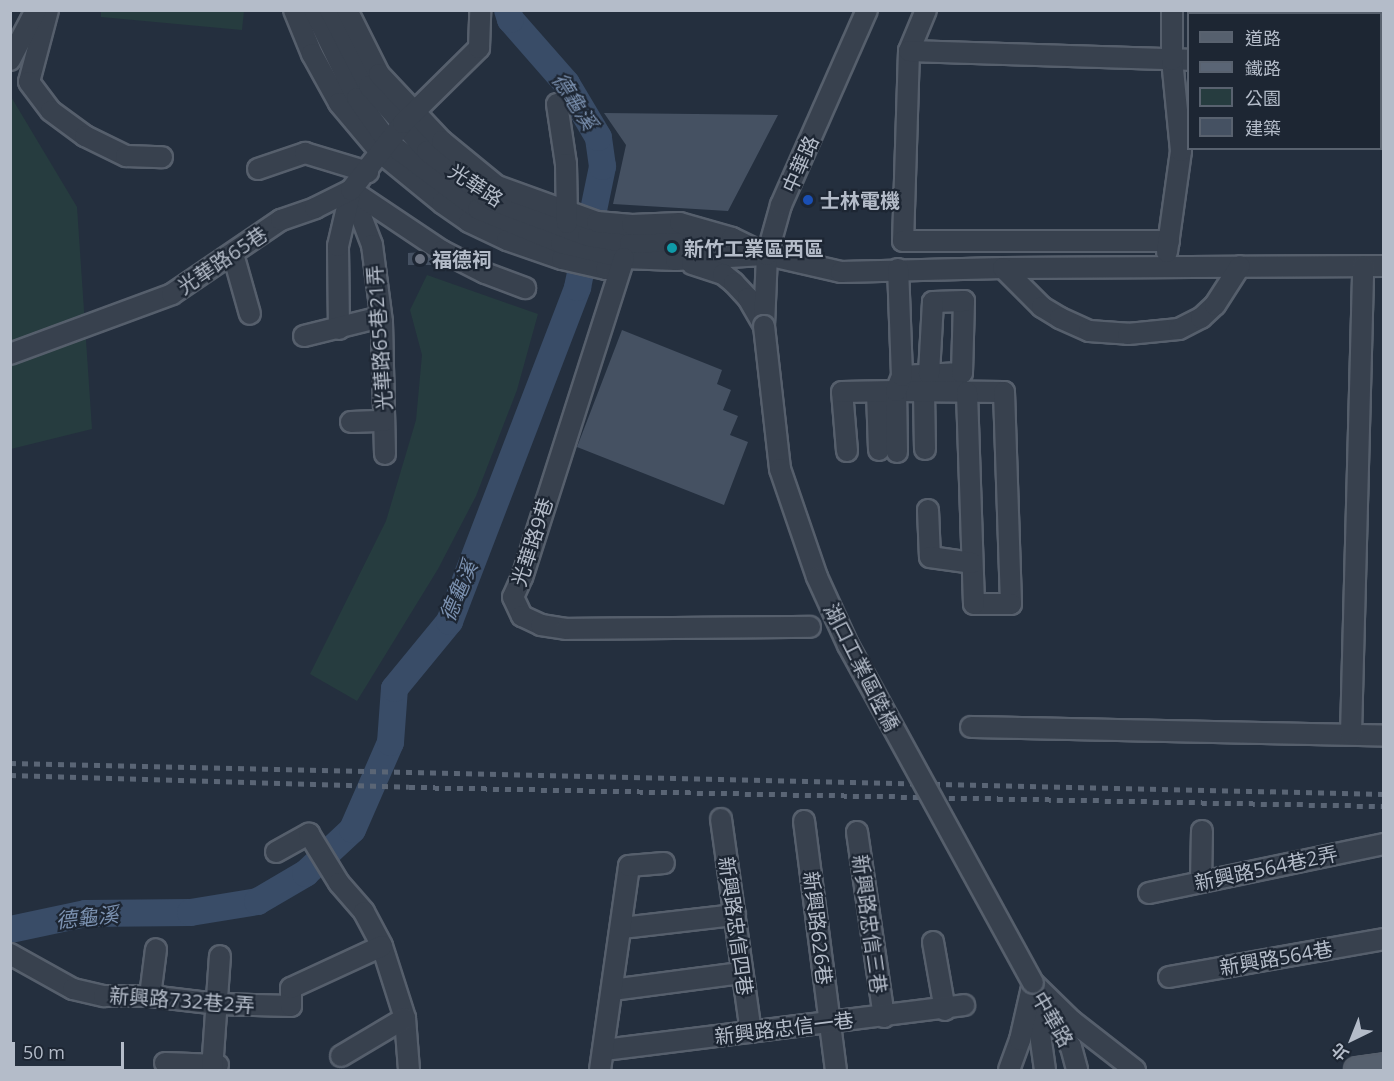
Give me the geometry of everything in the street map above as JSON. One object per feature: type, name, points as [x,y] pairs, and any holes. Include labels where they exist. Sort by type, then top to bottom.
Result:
[{"type":"main road","points":[[1357,1071],[1383,1066]]},
{"type":"street","points":[[10,60],[36,10]]},
{"type":"street","points":[[48,10],[29,82],[51,111],[85,136],[126,156],[162,157]]},
{"type":"street","name":"光華路","points":[[294,10],[312,54],[339,102],[384,147],[478,209],[568,231],[595,245],[732,238],[766,255]]},
{"type":"street","name":"光華路","points":[[314,10],[384,147]]},
{"type":"street","name":"光華路","points":[[330,10],[369,86],[408,119]]},
{"type":"street","name":"光華路","points":[[347,10],[379,74],[427,150],[491,200],[568,231],[624,258],[676,260],[766,255]]},
{"type":"street","name":"光華路65巷","points":[[10,354],[172,294],[280,220],[315,208],[351,190],[368,172],[384,147],[408,119],[479,48],[480,10]]},
{"type":"street","name":"中華路","points":[[764,326],[766,255],[781,206],[867,10]]},
{"type":"street","points":[[926,10],[909,51],[903,241],[1169,241]]},
{"type":"street","points":[[1165,266],[1181,151],[1180,60],[1172,10]]},
{"type":"street","points":[[909,51],[1180,60]]},
{"type":"street","points":[[557,104],[566,164],[568,231]]},
{"type":"street","points":[[258,169],[305,153],[368,172]]},
{"type":"street","points":[[339,329],[338,246],[351,190],[442,251],[484,273],[525,288]]},
{"type":"street","name":"光華路65巷21弄","points":[[351,190],[372,245],[381,317],[385,454]]},
{"type":"street","points":[[232,254],[250,314]]},
{"type":"street","points":[[766,255],[841,272],[898,269],[1165,266],[1383,266]]},
{"type":"street","name":"光華路9巷","points":[[624,258],[522,578],[513,597],[522,616],[541,625],[566,629],[810,627]]},
{"type":"street","points":[[676,260],[723,274],[748,298],[764,326]]},
{"type":"street","points":[[1004,268],[1042,308],[1060,318],[1089,331],[1128,334],[1179,329],[1201,318],[1215,305],[1240,266]]},
{"type":"street","points":[[1351,734],[1363,266]]},
{"type":"street","points":[[888,451],[898,269]]},
{"type":"street","points":[[304,336],[381,317]]},
{"type":"street","name":"湖口工業區陸橋","points":[[764,326],[780,469],[817,577],[848,645],[1033,983]]},
{"type":"street","points":[[925,449],[927,383]]},
{"type":"street","points":[[848,451],[842,392],[927,383],[967,392],[1004,392],[1011,604],[974,604],[967,392]]},
{"type":"street","points":[[351,422],[384,421]]},
{"type":"street","points":[[928,510],[930,557],[972,563]]},
{"type":"street","points":[[971,727],[1383,736]]},
{"type":"street","name":"新興路忠信四巷","points":[[721,819],[751,1032]]},
{"type":"street","name":"新興路626巷","points":[[804,821],[836,1071]]},
{"type":"street","points":[[1201,882],[1202,831]]},
{"type":"street","name":"新興路忠信三巷","points":[[857,832],[884,1017]]},
{"type":"street","points":[[276,852],[309,834],[339,883],[364,912],[382,946],[405,1018],[409,1071]]},
{"type":"street","name":"新興路564巷2弄","points":[[1149,893],[1383,844]]},
{"type":"street","points":[[600,1071],[629,866],[664,864]]},
{"type":"street","points":[[622,928],[735,915]]},
{"type":"street","name":"新興路564巷","points":[[1169,977],[1383,939]]},
{"type":"street","points":[[933,942],[945,1010]]},
{"type":"street","name":"新興路732巷2弄","points":[[11,953],[74,989],[104,996],[150,996],[217,1004],[291,1006],[291,988],[382,946]]},
{"type":"street","points":[[150,996],[156,949]]},
{"type":"street","points":[[165,1063],[214,1067],[220,956]]},
{"type":"street","points":[[612,990],[741,972]]},
{"type":"street","points":[[1009,1071],[1020,1040],[1033,983]]},
{"type":"street","points":[[1033,983],[1072,1021],[1135,1071]]},
{"type":"street","name":"中華路","points":[[1033,983],[1045,1071]]},
{"type":"street","name":"中華路","points":[[1033,983],[1071,1047],[1077,1071]]},
{"type":"street","name":"新興路忠信一巷","points":[[604,1050],[945,1010],[964,1005]]},
{"type":"street","points":[[341,1056],[405,1018]]},
{"type":"green space","points":[[101,10],[244,11],[242,30],[101,17]]},
{"type":"green space","points":[[10,95],[77,207],[92,429],[11,449]]},
{"type":"green space","points":[[427,275],[538,314],[517,390],[476,496],[438,569],[357,701],[310,674],[386,521],[416,420],[422,355],[410,310]]},
{"type":"building","points":[[604,113],[778,115],[728,211],[613,204],[626,145]]},
{"type":"building","name":"福德祠","points":[[422,252],[433,259],[433,265],[408,265],[408,253]]},
{"type":"building","points":[[622,330],[722,370],[717,384],[731,390],[723,410],[738,416],[730,435],[748,442],[724,505],[577,447]]},
{"type":"waterway","name":"德龜溪","points":[[10,929],[85,913],[190,912],[257,901],[305,873],[352,829],[390,742],[394,688],[449,621],[577,287],[602,166],[598,137],[566,83],[510,19],[507,10]]},
{"type":"railway","points":[[10,763],[1384,794]]},
{"type":"railway","points":[[10,775],[409,787],[1384,806]]},
{"type":"place","name":"士林電機","points":[[808,200]]},
{"type":"place","name":"新竹工業區西區","points":[[672,248]]},
{"type":"place","name":"福德祠","points":[[420,259]]}]
